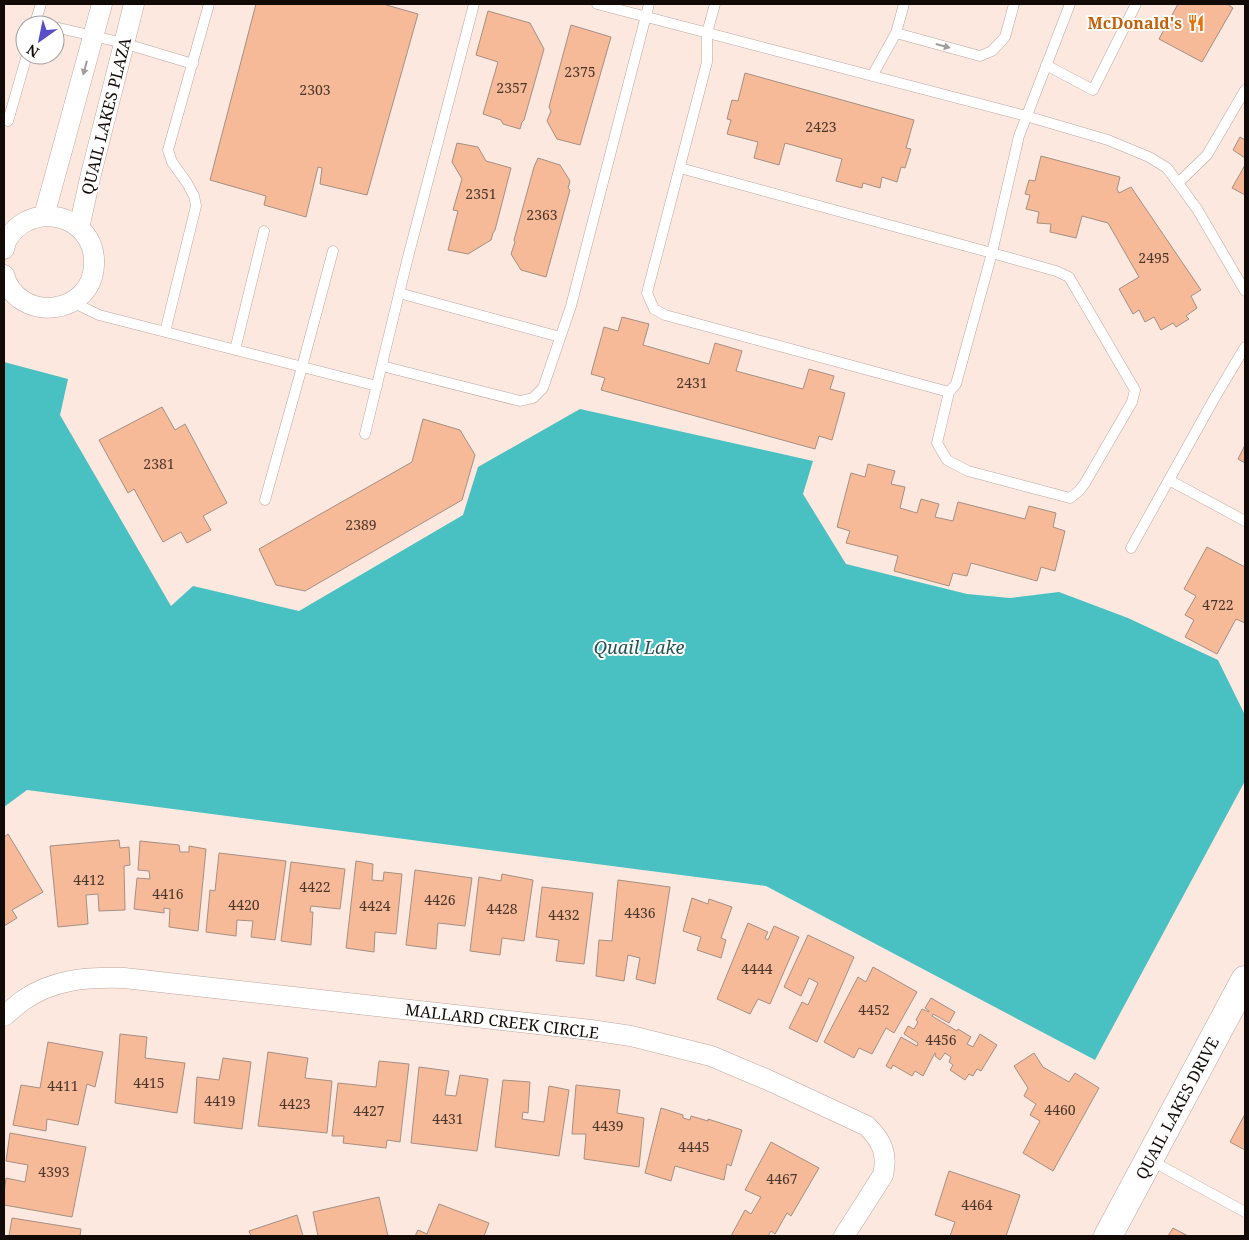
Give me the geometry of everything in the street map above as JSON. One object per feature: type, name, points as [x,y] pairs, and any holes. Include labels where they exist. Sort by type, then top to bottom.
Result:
[{"type":"main road","name":"QUAIL LAKES DRIVE","points":[[1108,1236],[1245,980]]},
{"type":"street","name":"QUAIL LAKES PLAZA","points":[[44,216],[102,4]]},
{"type":"street","name":"QUAIL LAKES PLAZA","points":[[79,228],[134,4]]},
{"type":"street","points":[[4,249],[8,237],[19,226],[33,218],[44,216],[64,218],[79,228],[87,237],[93,250],[94,265],[91,280],[84,292],[72,302],[58,308],[43,308],[28,304],[16,295],[6,282],[4,275]]},
{"type":"street","name":"MALLARD CREEK CIRCLE","points":[[4,1016],[23,1000],[68,980],[100,977],[124,978],[592,1030],[631,1036],[711,1056],[867,1126],[878,1137],[884,1150],[885,1165],[883,1175],[844,1236]]},
{"type":"lane","points":[[165,332],[196,206],[194,196],[172,162],[168,150],[209,4]]},
{"type":"lane","points":[[365,434],[399,293],[474,4]]},
{"type":"lane","points":[[597,4],[1026,116],[1108,140],[1149,157],[1167,168],[1197,209],[1245,291]]},
{"type":"lane","points":[[382,366],[520,401],[533,398],[544,388],[571,306],[649,4]]},
{"type":"lane","points":[[715,4],[707,33],[707,62],[647,293],[654,309],[665,315],[949,392]]},
{"type":"lane","points":[[872,76],[896,33],[904,4]]},
{"type":"lane","points":[[896,33],[980,56],[992,51],[1005,37],[1014,4]]},
{"type":"lane","points":[[680,168],[992,253],[1056,271],[1069,277],[1135,390],[1132,402],[1085,483],[1070,498],[968,471],[947,460],[937,443],[949,392],[956,384],[992,253],[1018,136],[1070,4]]},
{"type":"lane","points":[[1046,65],[1094,90],[1136,4]]},
{"type":"lane","points":[[65,30],[123,43],[193,64]]},
{"type":"lane","points":[[4,120],[8,121],[24,65]]},
{"type":"lane","points":[[1178,183],[1207,155],[1245,90]]},
{"type":"lane","points":[[235,350],[264,231]]},
{"type":"lane","points":[[265,500],[333,251]]},
{"type":"lane","points":[[399,293],[560,337]]},
{"type":"lane","points":[[72,302],[99,315],[377,386]]},
{"type":"lane","points":[[1131,548],[1245,347]]},
{"type":"lane","points":[[1169,480],[1245,521]]},
{"type":"lane","points":[[1149,1159],[1245,1212]]},
{"type":"water","name":"Quail Lake","points":[[4,362],[68,379],[60,415],[171,606],[193,586],[299,611],[463,515],[478,467],[580,409],[813,461],[803,494],[846,564],[967,594],[1010,598],[1059,592],[1128,618],[1218,660],[1245,715],[1245,781],[1095,1060],[766,886],[27,790],[4,807]]},
{"type":"building","points":[[256,4],[383,4],[418,14],[367,195],[320,184],[322,168],[318,167],[306,217],[264,205],[266,196],[210,180]]},
{"type":"building","name":"McDonald's","points":[[1178,4],[1227,4],[1233,8],[1202,62],[1159,39]]},
{"type":"building","points":[[488,11],[530,23],[544,49],[520,129],[503,124],[501,120],[483,114],[498,62],[476,55]]},
{"type":"building","points":[[571,25],[611,37],[580,145],[557,139],[547,121]]},
{"type":"building","points":[[745,73],[914,120],[906,148],[911,149],[905,168],[901,167],[897,182],[882,177],[880,188],[863,183],[862,188],[836,181],[842,159],[785,143],[779,165],[754,158],[758,142],[727,134],[731,120],[727,119],[732,100],[738,101]]},
{"type":"building","points":[[1240,137],[1245,140],[1245,158],[1233,150]]},
{"type":"building","points":[[457,143],[478,147],[486,161],[511,168],[491,240],[468,254],[448,250],[458,211],[453,210],[462,179],[452,162]]},
{"type":"building","points":[[1041,156],[1120,177],[1117,189],[1119,193],[1131,187],[1201,290],[1191,296],[1197,308],[1186,316],[1189,319],[1176,327],[1173,323],[1161,330],[1154,317],[1145,322],[1139,310],[1133,314],[1119,289],[1139,277],[1108,223],[1082,216],[1076,238],[1050,232],[1051,224],[1037,223],[1039,212],[1026,209],[1030,195],[1025,194],[1029,180],[1035,181]]},
{"type":"building","points":[[538,158],[560,165],[570,181],[568,188],[570,190],[546,277],[521,270],[511,254]]},
{"type":"building","points":[[1245,165],[1245,195],[1232,188]]},
{"type":"building","points":[[622,317],[649,324],[643,345],[709,364],[715,343],[742,351],[736,371],[803,389],[809,369],[834,376],[830,389],[845,393],[832,440],[819,436],[815,449],[601,390],[605,378],[591,374],[604,327],[618,331]]},
{"type":"building","points":[[162,407],[175,430],[185,424],[227,503],[203,516],[211,530],[187,543],[181,532],[163,542],[134,489],[128,493],[99,440]]},
{"type":"building","points":[[423,419],[460,430],[475,455],[462,500],[305,591],[276,585],[259,549],[412,462]]},
{"type":"building","points":[[1245,445],[1245,463],[1238,459]]},
{"type":"building","points":[[868,464],[895,471],[891,484],[905,487],[900,508],[917,513],[921,499],[939,504],[935,517],[953,521],[958,502],[1025,519],[1029,506],[1056,513],[1053,527],[1065,531],[1055,571],[1041,567],[1037,581],[971,563],[967,576],[953,573],[949,586],[894,571],[898,556],[846,543],[850,531],[837,527],[851,473],[865,477]]},
{"type":"building","points":[[1207,547],[1245,567],[1245,623],[1236,619],[1217,654],[1185,637],[1194,620],[1185,615],[1196,596],[1184,589]]},
{"type":"building","points":[[8,834],[43,892],[12,910],[17,918],[4,926],[4,837]]},
{"type":"building","points":[[119,840],[120,848],[129,847],[130,865],[124,866],[125,910],[99,911],[98,894],[86,895],[88,924],[58,927],[50,846]]},
{"type":"building","points":[[140,841],[179,845],[180,852],[189,852],[189,846],[206,849],[198,931],[169,927],[170,909],[164,908],[164,913],[134,909],[137,878],[150,879],[149,871],[138,870]]},
{"type":"building","points":[[219,853],[286,861],[275,940],[251,937],[253,921],[237,920],[236,936],[206,932],[210,890],[215,891]]},
{"type":"building","points":[[356,861],[373,864],[372,880],[383,881],[384,872],[402,874],[396,934],[375,932],[374,952],[346,948]]},
{"type":"building","points":[[291,862],[345,869],[340,909],[311,906],[310,912],[313,912],[311,945],[281,941]]},
{"type":"building","points":[[415,870],[472,878],[465,926],[438,923],[436,949],[406,945]]},
{"type":"building","points":[[502,874],[533,880],[524,941],[502,938],[500,955],[470,951],[479,877],[501,881]]},
{"type":"building","points":[[618,880],[670,887],[655,984],[636,979],[640,958],[628,955],[624,981],[596,976],[599,940],[612,941]]},
{"type":"building","points":[[542,887],[593,893],[584,964],[556,961],[559,940],[536,937]]},
{"type":"building","points":[[692,898],[708,904],[709,899],[732,907],[721,938],[726,940],[721,958],[697,950],[701,937],[683,931]]},
{"type":"building","points":[[748,923],[768,932],[765,938],[768,940],[774,926],[799,937],[770,1004],[758,999],[750,1014],[717,999]]},
{"type":"building","points":[[808,935],[854,957],[817,1042],[789,1028],[802,1002],[808,1005],[818,983],[809,978],[801,996],[784,987]]},
{"type":"building","points":[[873,967],[917,992],[894,1033],[886,1028],[872,1054],[859,1048],[854,1058],[824,1042],[858,977],[866,982]]},
{"type":"building","points":[[931,998],[955,1012],[949,1023],[933,1014],[932,1016],[971,1037],[967,1044],[973,1047],[980,1034],[997,1045],[981,1071],[977,1069],[973,1076],[969,1074],[965,1080],[950,1070],[953,1065],[949,1062],[951,1057],[945,1053],[940,1060],[935,1056],[935,1053],[923,1076],[915,1071],[912,1076],[893,1065],[891,1069],[886,1066],[901,1037],[917,1046],[918,1043],[904,1034],[908,1026],[914,1029],[922,1009],[929,1012],[925,1008]]},
{"type":"building","points":[[120,1034],[147,1037],[145,1058],[185,1063],[177,1113],[115,1103]]},
{"type":"building","points":[[48,1042],[103,1052],[95,1087],[87,1084],[78,1125],[47,1119],[46,1131],[13,1125],[21,1085],[40,1088]]},
{"type":"building","points":[[268,1052],[308,1058],[305,1078],[332,1081],[327,1133],[258,1126]]},
{"type":"building","points":[[1034,1053],[1043,1067],[1069,1082],[1075,1073],[1099,1088],[1053,1171],[1023,1153],[1040,1121],[1030,1115],[1036,1104],[1024,1096],[1028,1088],[1014,1066]]},
{"type":"building","points":[[223,1058],[251,1062],[242,1129],[194,1123],[197,1077],[219,1080]]},
{"type":"building","points":[[379,1061],[409,1064],[400,1142],[387,1140],[386,1148],[343,1143],[344,1136],[332,1136],[338,1083],[376,1087]]},
{"type":"building","points":[[419,1067],[449,1071],[445,1095],[456,1096],[460,1075],[488,1079],[477,1151],[411,1143]]},
{"type":"building","points":[[503,1080],[530,1082],[528,1113],[523,1112],[522,1119],[544,1122],[549,1086],[569,1090],[559,1156],[495,1147]]},
{"type":"building","points":[[576,1085],[620,1090],[617,1113],[644,1118],[639,1167],[584,1159],[586,1134],[572,1134]]},
{"type":"building","points":[[661,1108],[683,1115],[683,1118],[690,1120],[691,1116],[708,1121],[708,1119],[742,1130],[731,1166],[727,1164],[724,1180],[675,1166],[671,1181],[645,1173]]},
{"type":"building","points":[[1245,1114],[1245,1150],[1230,1142]]},
{"type":"building","points":[[10,1133],[86,1147],[72,1217],[4,1205],[6,1178],[25,1182],[28,1165],[6,1161]]},
{"type":"building","points":[[771,1142],[819,1168],[791,1216],[787,1213],[775,1234],[771,1231],[768,1236],[731,1236],[745,1210],[751,1214],[761,1197],[745,1190]]},
{"type":"building","points":[[949,1171],[1020,1195],[1006,1236],[950,1236],[955,1222],[935,1215]]},
{"type":"building","points":[[379,1197],[388,1236],[318,1236],[313,1212]]},
{"type":"building","points":[[439,1204],[489,1223],[484,1236],[415,1236],[418,1230],[427,1234]]},
{"type":"building","points":[[297,1215],[303,1236],[251,1236],[249,1231]]},
{"type":"building","points":[[12,1218],[81,1229],[80,1236],[9,1236]]},
{"type":"building","points":[[1173,1228],[1188,1236],[1168,1236]]},
{"type":"place","name":"McDonald's","points":[[1196,23]]}]
